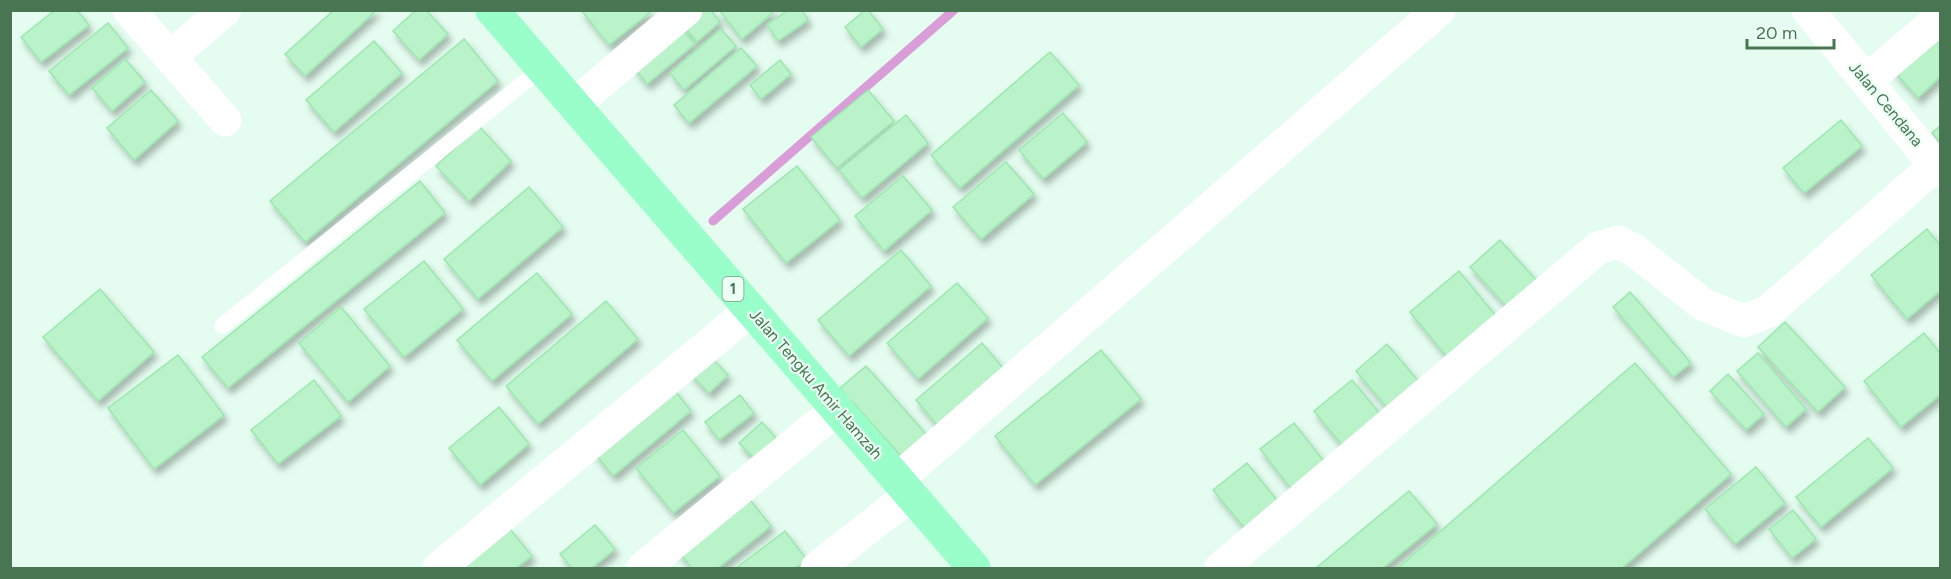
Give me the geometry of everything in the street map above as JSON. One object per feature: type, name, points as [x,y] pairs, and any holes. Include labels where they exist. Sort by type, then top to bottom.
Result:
[{"type":"main road","name":"Jalan Tengku Amir Hamzah","points":[[503,14],[542,68],[974,568]]},
{"type":"street","points":[[129,10],[225,120]]},
{"type":"street","points":[[170,57],[225,10]]},
{"type":"street","points":[[574,105],[686,10]]},
{"type":"street","points":[[817,568],[904,487],[1439,10]]},
{"type":"street","name":"Jalan Cendana","points":[[1808,10],[1938,168]]},
{"type":"street","points":[[1867,80],[1941,18]]},
{"type":"street","points":[[1221,568],[1598,248],[1618,242],[1634,250],[1704,305],[1744,321],[1769,311],[1938,168]]},
{"type":"street","points":[[438,568],[751,310]]},
{"type":"street","points":[[643,568],[837,409]]},
{"type":"lane","points":[[222,326],[542,68]]},
{"type":"building","points":[[55,10],[77,10],[89,25],[41,62],[21,37]]},
{"type":"building","points":[[334,10],[377,10],[305,76],[285,54]]},
{"type":"building","points":[[416,10],[426,10],[448,34],[419,60],[393,31]]},
{"type":"building","points":[[581,10],[653,10],[609,45]]},
{"type":"building","points":[[698,10],[711,10],[720,22],[697,42],[682,24]]},
{"type":"building","points":[[719,10],[776,10],[742,39]]},
{"type":"building","points":[[788,10],[802,10],[808,20],[778,41],[767,25]]},
{"type":"building","points":[[868,10],[883,29],[861,47],[845,27]]},
{"type":"building","points":[[108,23],[128,48],[69,95],[49,71]]},
{"type":"building","points":[[679,25],[695,44],[647,84],[632,65]]},
{"type":"building","points":[[1940,27],[1940,77],[1918,98],[1893,70]]},
{"type":"building","points":[[721,29],[736,46],[684,90],[670,73]]},
{"type":"building","points":[[464,39],[498,81],[305,242],[270,201]]},
{"type":"building","points":[[374,41],[402,73],[334,132],[306,100]]},
{"type":"building","points":[[741,48],[757,66],[689,123],[674,105]]},
{"type":"building","points":[[1050,52],[1079,85],[960,188],[931,155]]},
{"type":"building","points":[[125,59],[145,82],[112,111],[92,88]]},
{"type":"building","points":[[780,60],[791,74],[761,99],[750,85]]},
{"type":"building","points":[[151,90],[178,121],[134,160],[107,128]]},
{"type":"building","points":[[868,90],[894,121],[837,168],[811,137]]},
{"type":"building","points":[[1063,113],[1087,142],[1043,179],[1019,150]]},
{"type":"building","points":[[906,115],[928,143],[862,198],[839,170]]},
{"type":"building","points":[[1841,120],[1862,146],[1804,193],[1783,168]]},
{"type":"building","points":[[479,126],[511,161],[469,201],[436,166]]},
{"type":"building","points":[[1940,126],[1940,142],[1932,133]]},
{"type":"building","points":[[1006,162],[1034,194],[981,239],[953,207]]},
{"type":"building","points":[[797,166],[840,220],[786,263],[743,209]]},
{"type":"building","points":[[903,176],[932,210],[884,251],[855,216]]},
{"type":"building","points":[[420,181],[445,213],[228,388],[202,357]]},
{"type":"building","points":[[529,187],[563,227],[478,299],[444,259]]},
{"type":"building","points":[[1927,229],[1940,245],[1940,291],[1907,319],[1871,275]]},
{"type":"building","points":[[1500,240],[1539,283],[1510,310],[1470,267]]},
{"type":"building","points":[[901,250],[931,286],[849,356],[818,320]]},
{"type":"building","points":[[424,261],[463,309],[404,357],[364,309]]},
{"type":"building","points":[[1459,271],[1496,316],[1447,357],[1410,312]]},
{"type":"building","points":[[537,273],[572,314],[492,381],[457,340]]},
{"type":"building","points":[[957,283],[988,318],[918,379],[887,343]]},
{"type":"building","points":[[100,289],[154,352],[98,401],[43,337]]},
{"type":"building","points":[[1630,292],[1691,363],[1673,377],[1613,307]]},
{"type":"building","points":[[606,301],[638,339],[538,424],[506,386]]},
{"type":"building","points":[[341,307],[390,366],[348,402],[299,343]]},
{"type":"building","points":[[1785,322],[1845,387],[1818,412],[1758,347]]},
{"type":"building","points":[[1924,333],[1940,353],[1940,395],[1901,427],[1864,381]]},
{"type":"building","points":[[982,343],[1003,368],[937,425],[916,400]]},
{"type":"building","points":[[1387,344],[1420,383],[1389,410],[1356,371]]},
{"type":"building","points":[[1101,350],[1141,399],[1035,485],[995,436]]},
{"type":"building","points":[[1758,353],[1806,409],[1786,427],[1737,371]]},
{"type":"building","points":[[708,354],[728,375],[709,393],[689,372]]},
{"type":"building","points":[[178,355],[224,415],[154,469],[108,408]]},
{"type":"building","points":[[1635,363],[1731,474],[1622,568],[1398,568]]},
{"type":"building","points":[[866,366],[926,434],[901,456],[840,388]]},
{"type":"building","points":[[1728,374],[1764,414],[1746,430],[1710,391]]},
{"type":"building","points":[[314,380],[341,416],[278,464],[251,430]]},
{"type":"building","points":[[1352,380],[1380,414],[1342,445],[1314,411]]},
{"type":"building","points":[[673,388],[691,411],[613,476],[594,452]]},
{"type":"building","points":[[740,395],[754,413],[719,440],[705,422]]},
{"type":"building","points":[[499,407],[529,444],[480,485],[449,448]]},
{"type":"building","points":[[762,422],[776,438],[754,458],[739,443]]},
{"type":"building","points":[[1294,423],[1326,464],[1292,490],[1260,449]]},
{"type":"building","points":[[683,430],[720,476],[673,513],[636,468]]},
{"type":"building","points":[[1868,438],[1893,468],[1821,527],[1796,497]]},
{"type":"building","points":[[1247,463],[1280,504],[1247,531],[1213,490]]},
{"type":"building","points":[[1756,467],[1785,503],[1735,544],[1705,509]]},
{"type":"building","points":[[1409,491],[1437,524],[1383,568],[1316,568]]},
{"type":"building","points":[[746,495],[771,526],[718,568],[692,568],[677,550]]},
{"type":"building","points":[[1793,510],[1816,539],[1792,558],[1769,529]]},
{"type":"building","points":[[595,525],[615,549],[592,568],[572,568],[560,554]]},
{"type":"building","points":[[510,529],[532,556],[516,568],[462,568]]},
{"type":"building","points":[[785,531],[807,560],[795,568],[736,568]]},
{"type":"waterway","points":[[713,221],[954,10]]}]
